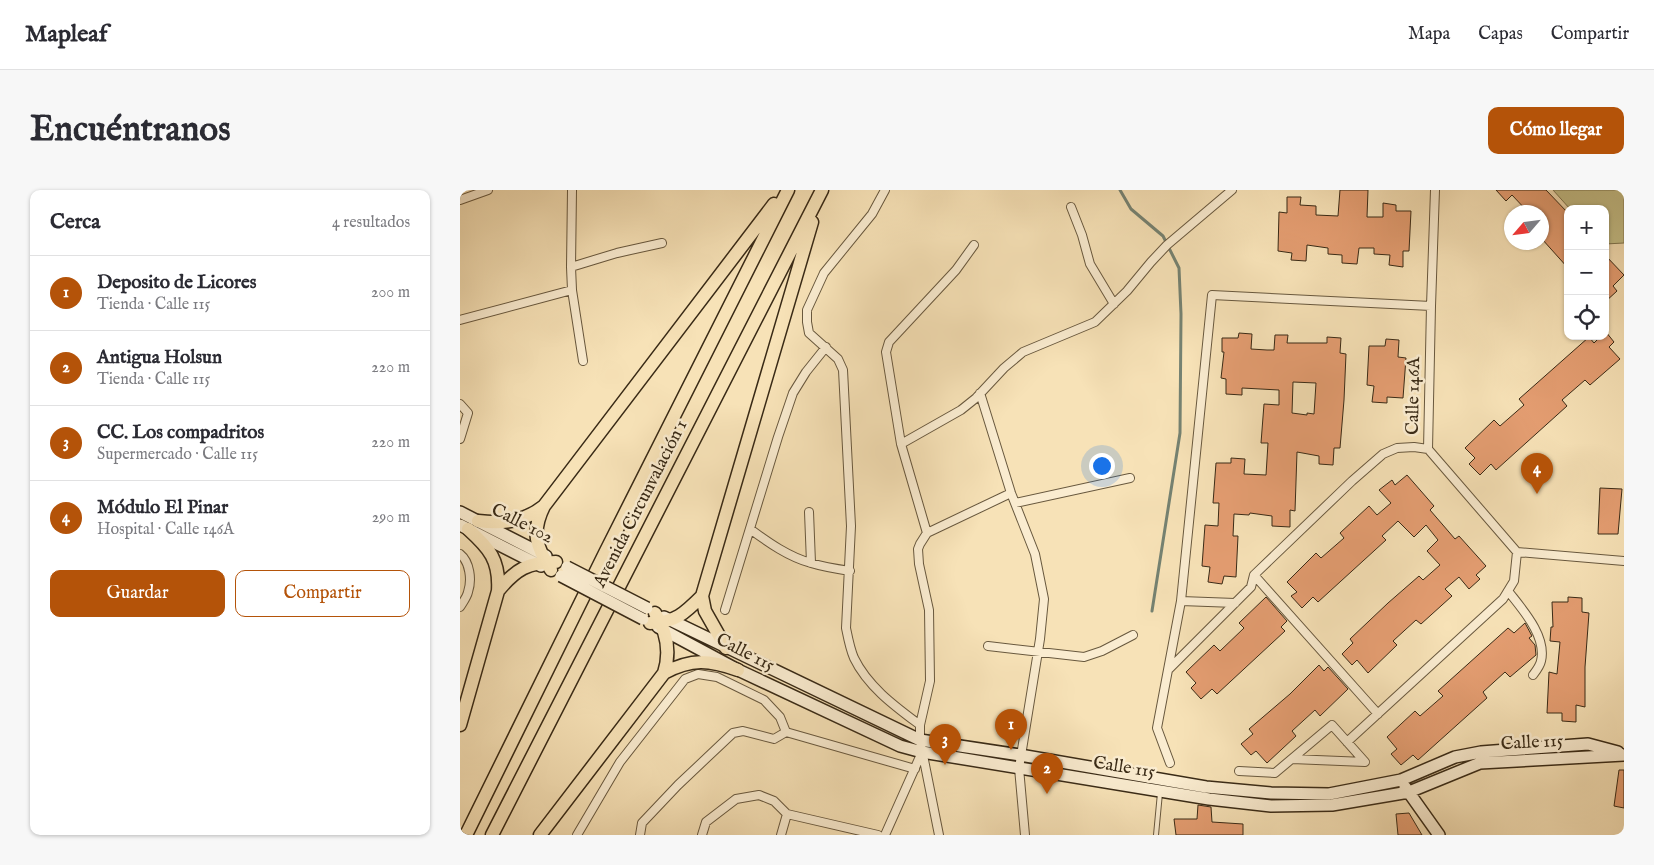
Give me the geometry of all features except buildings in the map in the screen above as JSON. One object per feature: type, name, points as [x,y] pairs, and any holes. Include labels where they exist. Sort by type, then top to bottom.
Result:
[{"type":"main road","points":[[498,591],[508,578],[519,570],[551,565],[537,544],[537,525],[544,506],[786,190]]},
{"type":"main road","name":"Avenida Circunvalación 1","points":[[466,835],[604,553],[786,190]]},
{"type":"main road","points":[[726,648],[705,611],[702,596],[821,191]]},
{"type":"main road","name":"Avenida Circunvalación 1","points":[[492,835],[821,191]]},
{"type":"main road","points":[[468,525],[515,521],[527,518],[544,506]]},
{"type":"main road","name":"Calle 102","points":[[460,512],[468,525],[551,565],[656,620]]},
{"type":"main road","points":[[460,724],[498,591],[498,572],[491,553],[468,525]]},
{"type":"main road","points":[[540,835],[664,673],[668,660],[667,639],[656,620],[688,610],[702,596]]},
{"type":"main road","name":"Calle 115","points":[[656,620],[726,648],[920,740],[1206,787],[1271,793],[1329,794],[1401,780],[1455,757],[1481,752],[1588,744],[1624,755]]},
{"type":"main road","name":"Calle 115","points":[[656,620],[738,670],[900,746],[922,752],[1209,799],[1271,806],[1332,805],[1409,792],[1480,763],[1624,755]]},
{"type":"main road","points":[[664,673],[678,666],[702,661],[719,663],[738,670]]},
{"type":"main road","points":[[1401,780],[1438,835]]},
{"type":"street","points":[[460,200],[488,190]]},
{"type":"street","points":[[572,190],[572,290],[582,361]]},
{"type":"street","points":[[885,190],[872,214],[824,272],[807,310],[807,322],[809,333],[838,359],[843,370],[851,526],[846,628],[854,659],[871,682],[891,703],[920,725]]},
{"type":"street","points":[[901,444],[962,410],[1023,352],[1095,322],[1127,291],[1150,262],[1167,245],[1232,190]]},
{"type":"street","name":"Calle 146A","points":[[1435,190],[1428,449],[1517,552]]},
{"type":"street","points":[[1070,207],[1082,235],[1090,264],[1114,304]]},
{"type":"street","points":[[571,267],[617,252],[662,243]]},
{"type":"street","points":[[927,533],[901,444],[886,352],[889,342],[956,270],[974,245]]},
{"type":"street","points":[[460,320],[572,290]]},
{"type":"street","points":[[1170,763],[1157,728],[1182,601],[1212,295],[1431,306]]},
{"type":"street","points":[[725,610],[793,393],[806,372],[826,347]]},
{"type":"street","points":[[980,393],[1011,493],[1035,554],[1044,599],[1038,652],[1020,755],[1019,768],[1025,835]]},
{"type":"street","points":[[460,404],[468,413],[460,439]]},
{"type":"street","points":[[1168,670],[1251,587],[1254,575],[1352,481],[1383,454],[1396,448],[1414,446],[1428,449]]},
{"type":"street","points":[[1015,503],[1130,478]]},
{"type":"street","points":[[940,835],[920,740],[920,725],[930,681],[929,610],[919,564],[918,549],[927,533],[1011,493]]},
{"type":"street","points":[[809,512],[811,563]]},
{"type":"street","points":[[750,529],[775,547],[811,563],[850,571]]},
{"type":"street","points":[[1347,742],[1503,599],[1514,581],[1517,552],[1624,561]]},
{"type":"street","points":[[460,554],[464,557],[470,573],[468,593],[460,607]]},
{"type":"street","points":[[1254,575],[1378,714]]},
{"type":"street","points":[[1508,591],[1532,621],[1542,650],[1541,663],[1533,675]]},
{"type":"street","points":[[1182,601],[1234,603]]},
{"type":"street","points":[[988,646],[1084,656],[1102,652],[1133,635]]},
{"type":"street","points":[[577,835],[620,762],[685,679],[698,674],[717,678],[764,700],[780,717],[786,732]]},
{"type":"street","points":[[1239,771],[1275,773],[1332,725],[1365,762],[1292,759]]},
{"type":"street","points":[[640,835],[642,823],[678,785],[733,734],[743,730],[774,739],[786,732],[915,769]]},
{"type":"street","points":[[885,835],[922,752]]},
{"type":"street","points":[[702,835],[706,822],[736,799],[759,795],[774,801],[787,814],[878,835]]},
{"type":"street","points":[[781,835],[787,814]]},
{"type":"lane","points":[[1156,835],[1160,791]]},
{"type":"shaded area","points":[[1553,190],[1624,190],[1624,243],[1609,244],[1609,205],[1566,205]]},
{"type":"waterway","points":[[1120,190],[1131,209],[1163,236],[1179,268],[1181,314],[1180,433],[1152,611]]},
{"type":"place","name":"Módulo El Pinar","points":[[1537,494]]},
{"type":"place","name":"Deposito de Licores","points":[[1011,750]]},
{"type":"place","name":"CC. Los compadritos","points":[[945,765]]},
{"type":"place","name":"Antigua Holsun","points":[[1047,794]]}]
